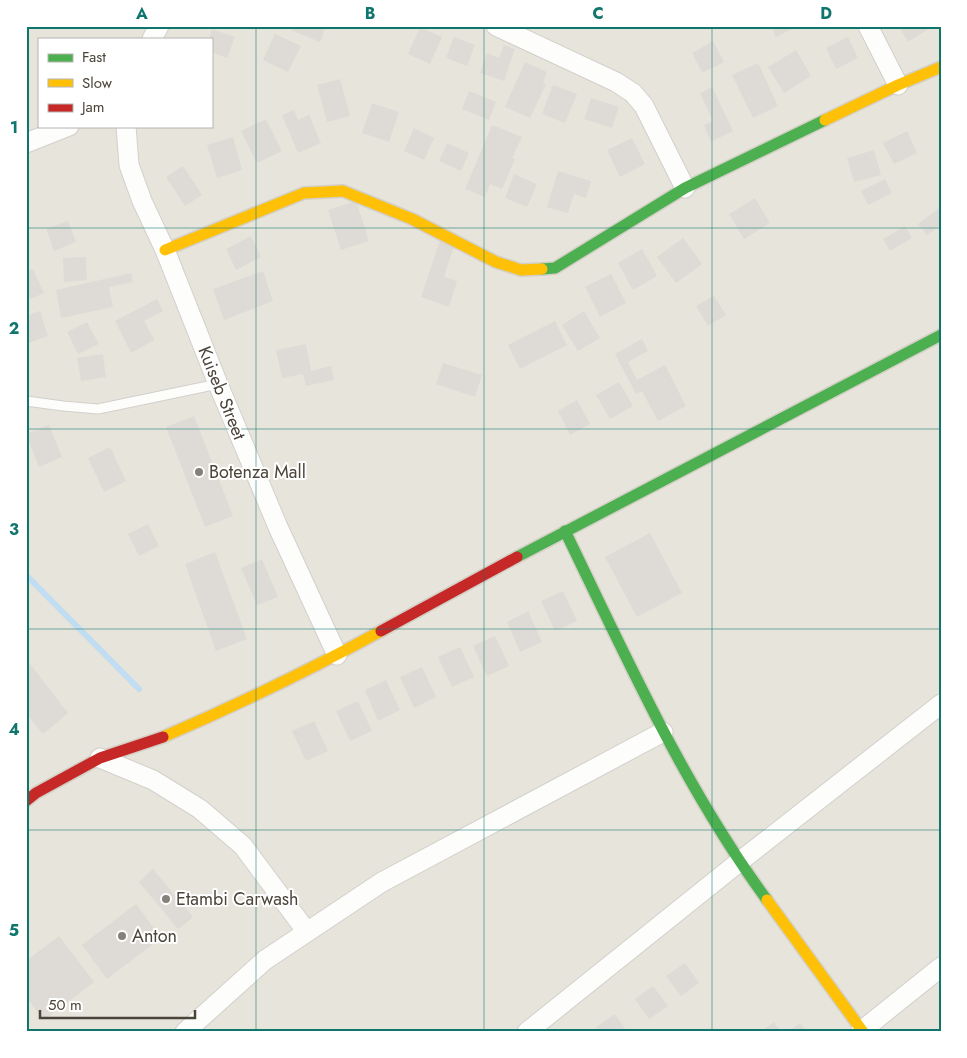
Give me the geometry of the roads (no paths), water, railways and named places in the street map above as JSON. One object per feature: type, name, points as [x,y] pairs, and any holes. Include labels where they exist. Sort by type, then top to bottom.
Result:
[{"type":"street","points":[[153,38],[159,26]]},
{"type":"street","points":[[496,26],[616,82],[633,93],[644,106],[685,188]]},
{"type":"street","points":[[868,26],[898,85]]},
{"type":"street","points":[[165,250],[304,193],[343,191],[412,219],[496,262],[521,270],[555,268],[685,188],[898,85],[941,67]]},
{"type":"street","points":[[26,143],[64,128]]},
{"type":"street","name":"Kuiseb Street","points":[[126,128],[129,165],[142,201],[165,250],[218,384],[278,527],[337,655]]},
{"type":"street","points":[[26,801],[36,793],[100,758],[161,738],[228,709],[337,655],[564,532],[941,335]]},
{"type":"street","points":[[564,532],[663,732],[739,862],[862,1031],[941,967]]},
{"type":"street","points":[[527,1032],[739,862],[941,704]]},
{"type":"street","points":[[185,1032],[265,960],[382,882],[663,732]]},
{"type":"street","points":[[100,758],[152,780],[200,809],[243,846],[307,932]]},
{"type":"lane","points":[[26,401],[98,409],[218,384]]},
{"type":"waterway","points":[[26,575],[139,689]]},
{"type":"place","name":"Botenza Mall","points":[[199,472]]},
{"type":"place","name":"Etambi Carwash","points":[[166,899]]},
{"type":"place","name":"Anton","points":[[122,936]]}]
